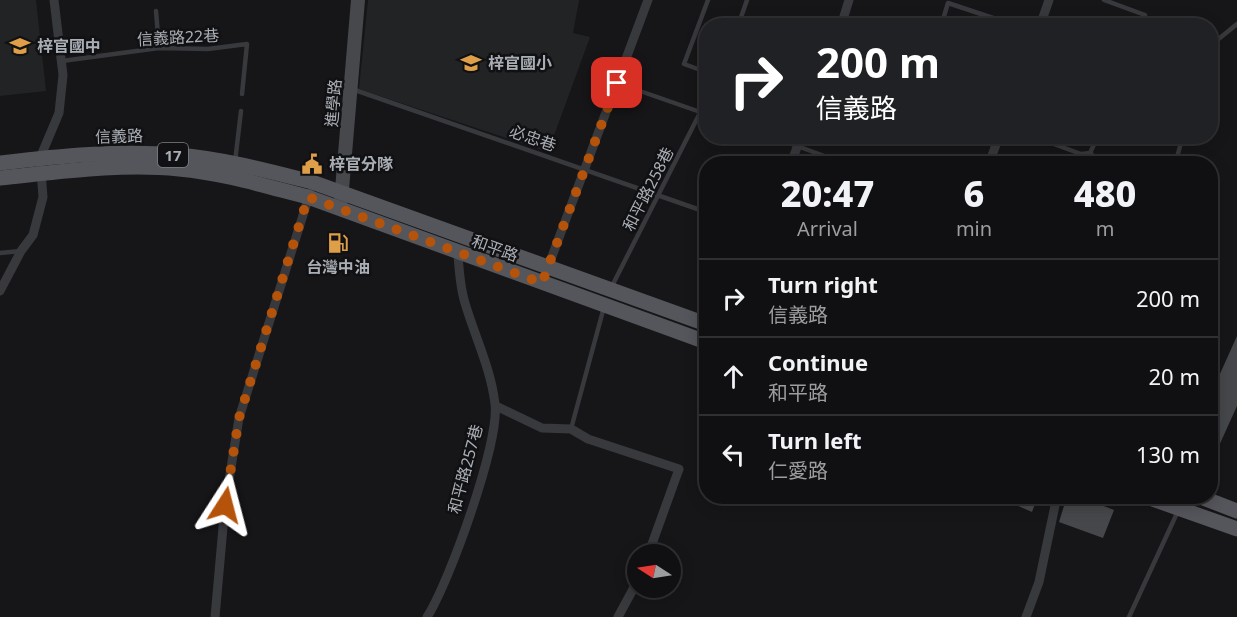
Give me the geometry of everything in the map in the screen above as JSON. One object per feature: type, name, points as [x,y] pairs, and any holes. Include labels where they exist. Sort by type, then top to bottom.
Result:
[{"type":"main road","name":"信義路","points":[[0,163],[40,158],[153,153],[235,164],[312,182],[342,192]]},
{"type":"main road","name":"信義路","points":[[0,178],[118,168],[177,169],[245,180],[308,197],[340,210]]},
{"type":"main road","name":"和平路","points":[[342,192],[699,321]]},
{"type":"main road","name":"和平路","points":[[340,210],[699,340]]},
{"type":"main road","points":[[1166,504],[1234,528],[1237,511],[1218,504]]},
{"type":"street","points":[[0,291],[21,251],[33,234],[43,197],[40,158],[59,113],[62,61],[54,0]]},
{"type":"street","name":"進學路","points":[[340,210],[358,0]]},
{"type":"street","points":[[542,283],[648,0]]},
{"type":"street","points":[[843,18],[849,0]]},
{"type":"street","points":[[1043,18],[1049,0]]},
{"type":"street","points":[[215,617],[225,505],[239,418],[312,182]]},
{"type":"street","name":"和平路257巷","points":[[427,617],[452,569],[489,452],[496,406],[481,342],[465,303],[458,254]]},
{"type":"street","points":[[496,406],[542,428],[571,429],[588,438],[679,469],[652,544]]},
{"type":"street","points":[[1026,617],[1040,582],[1055,504]]},
{"type":"street","points":[[618,617],[628,598]]},
{"type":"lane","points":[[701,18],[708,0]]},
{"type":"lane","points":[[741,18],[747,0]]},
{"type":"lane","points":[[1104,0],[1145,15],[1144,18]]},
{"type":"lane","points":[[943,18],[948,3],[993,18]]},
{"type":"lane","points":[[156,11],[159,48]]},
{"type":"lane","points":[[699,24],[684,64],[699,69]]},
{"type":"lane","points":[[1218,39],[1237,24]]},
{"type":"lane","name":"信義路22巷","points":[[62,61],[159,48],[208,49],[247,44],[242,94]]},
{"type":"lane","points":[[617,83],[699,111]]},
{"type":"lane","name":"必忠巷","points":[[351,88],[699,209]]},
{"type":"lane","points":[[235,164],[241,111]]},
{"type":"lane","name":"和平路258巷","points":[[611,289],[699,122]]},
{"type":"lane","points":[[805,144],[830,156]]},
{"type":"lane","points":[[1054,144],[1081,154],[1090,153],[1093,156]]},
{"type":"lane","points":[[1090,153],[1094,144]]},
{"type":"lane","points":[[0,252],[21,251]]},
{"type":"lane","points":[[571,429],[605,306]]},
{"type":"lane","points":[[1128,617],[1179,509]]},
{"type":"shaded area","name":"梓官國中","points":[[0,0],[36,0],[46,91],[0,96]]},
{"type":"shaded area","name":"梓官國小","points":[[368,0],[579,0],[573,33],[590,37],[548,152],[359,89]]},
{"type":"building","points":[[1237,336],[1237,406],[1218,448],[1218,378]]},
{"type":"building","points":[[1014,504],[1035,504],[1032,512]]},
{"type":"building","points":[[1065,504],[1099,504],[1114,510],[1103,538],[1059,522]]},
{"type":"place","name":"梓官國中","points":[[20,46]]},
{"type":"place","name":"梓官國小","points":[[471,63]]},
{"type":"place","name":"梓官分隊","points":[[312,164]]},
{"type":"place","name":"台灣中油","points":[[338,243]]},
{"type":"route","points":[[225,505],[239,418],[308,197],[542,283],[617,83]]}]
